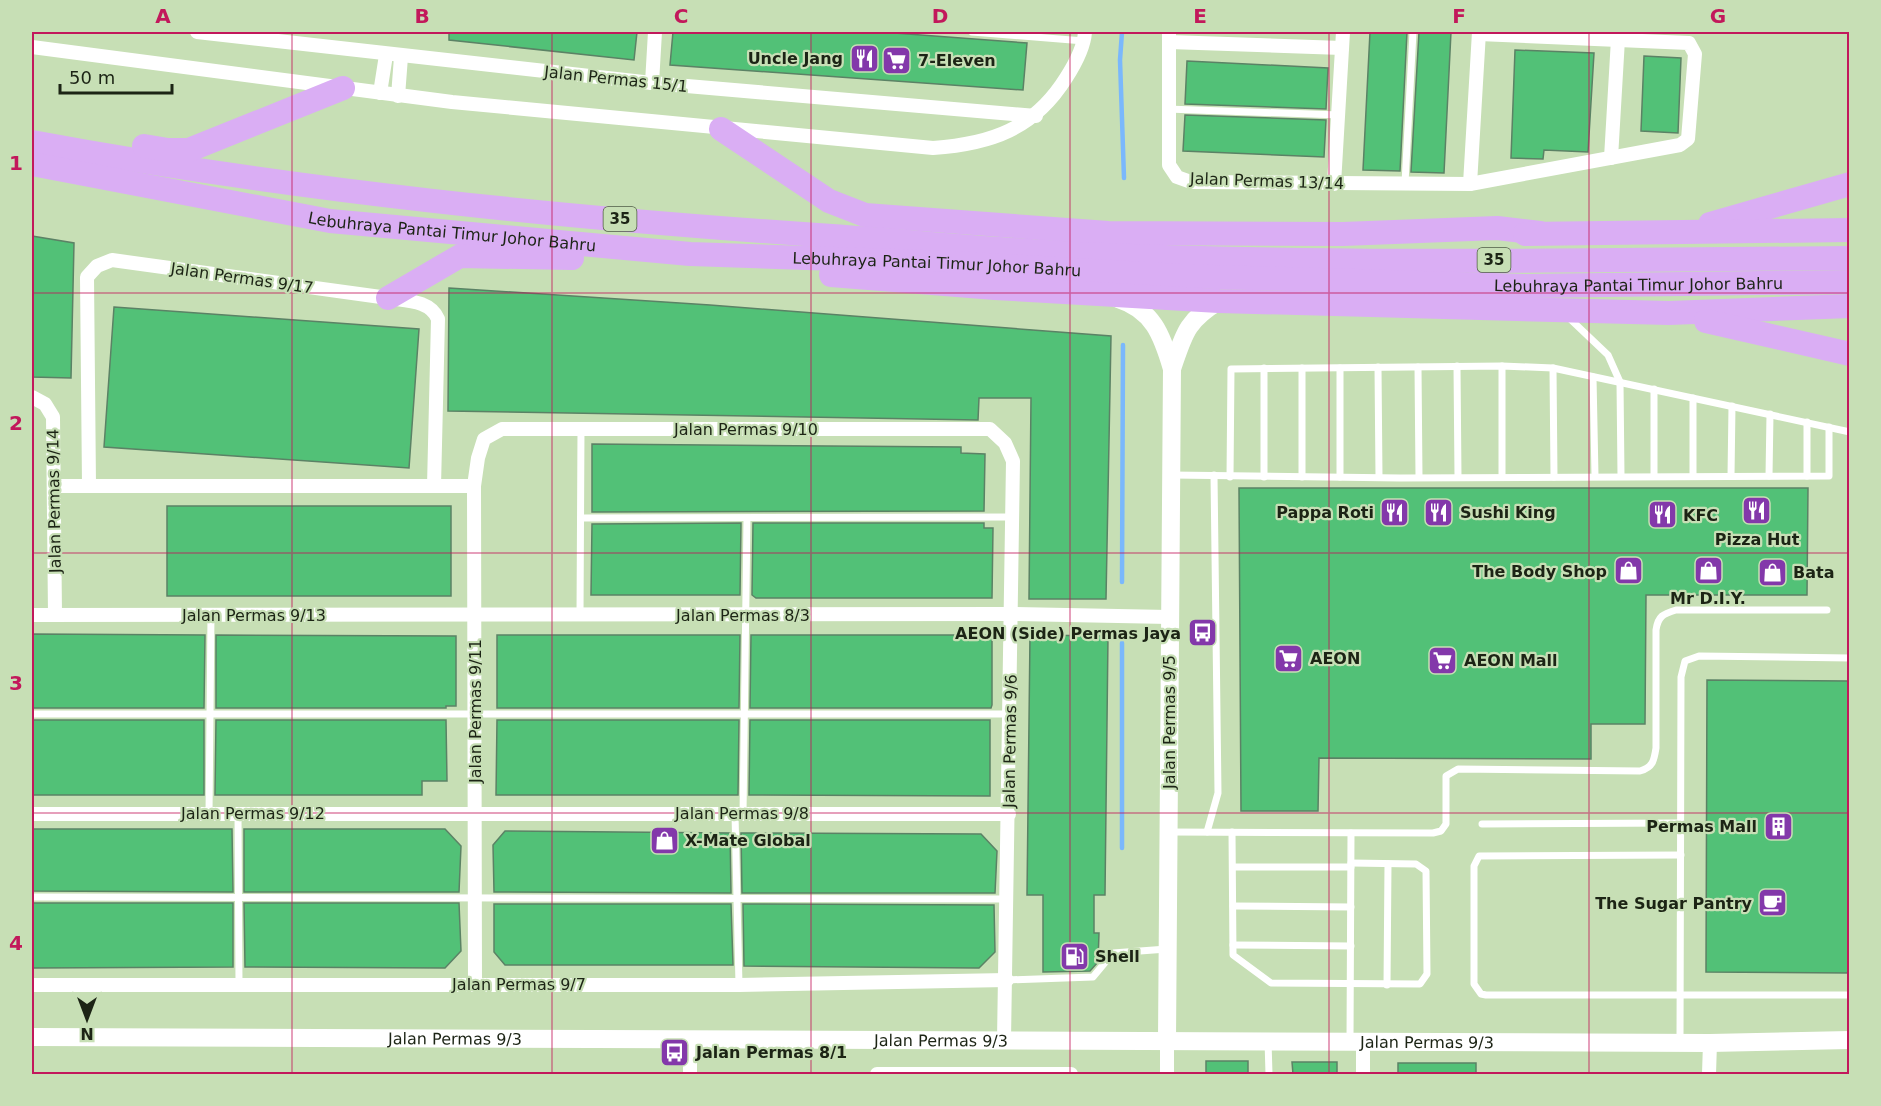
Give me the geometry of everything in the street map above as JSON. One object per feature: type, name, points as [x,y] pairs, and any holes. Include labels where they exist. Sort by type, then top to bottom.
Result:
[{"type":"highway","points":[[32,131],[69,133],[168,150],[189,150],[343,88]]},
{"type":"highway","points":[[721,129],[830,201],[866,215],[1108,233],[1343,234],[1497,228],[1540,233]]},
{"type":"highway","name":"Lebuhraya Pantai Timur Johor Bahru","points":[[32,142],[140,162],[334,191],[687,226],[1078,254],[1212,257],[1850,258]]},
{"type":"highway","name":"Lebuhraya Pantai Timur Johor Bahru","points":[[32,164],[330,220],[690,254],[954,263],[1181,276],[1527,286],[1850,282]]},
{"type":"highway","points":[[1679,233],[1850,184]]},
{"type":"highway","points":[[330,220],[492,244],[551,257]]},
{"type":"highway","points":[[1212,257],[1540,233],[1850,230]]},
{"type":"highway","points":[[388,298],[460,256],[551,257],[1219,301],[1668,313],[1850,306]]},
{"type":"highway","points":[[1668,313],[1850,354]]},
{"type":"street","name":"Jalan Permas 15/1","points":[[197,32],[401,57],[652,83],[1036,116]]},
{"type":"street","points":[[652,83],[654,32]]},
{"type":"street","points":[[1334,184],[1343,32]]},
{"type":"street","points":[[1470,184],[1479,33],[1618,39],[1611,158]]},
{"type":"street","points":[[32,47],[398,96],[933,148],[986,142],[1036,116],[1050,101],[1072,69],[1085,36]]},
{"type":"street","points":[[1169,37],[1342,48]]},
{"type":"street","name":"Jalan Permas 13/14","points":[[1169,37],[1167,110],[1169,165],[1177,177],[1191,182],[1334,184],[1470,184],[1680,145],[1688,139],[1695,54],[1692,45],[1684,42],[1618,39]]},
{"type":"street","points":[[380,93],[386,55]]},
{"type":"street","points":[[398,96],[401,57]]},
{"type":"street","name":"Jalan Permas 9/17","points":[[89,486],[87,278],[97,266],[112,260],[426,305],[434,311],[438,319],[434,486]]},
{"type":"street","name":"Jalan Permas 9/5","points":[[1104,294],[1130,303],[1150,317],[1162,336],[1172,369]]},
{"type":"street","name":"Jalan Permas 9/5","points":[[1167,1074],[1169,475],[1172,369],[1184,334],[1197,314],[1219,301]]},
{"type":"street","name":"Jalan Permas 9/14","points":[[32,397],[45,404],[53,417],[55,615]]},
{"type":"street","name":"Jalan Permas 9/10","points":[[484,439],[502,429],[990,429],[1005,443]]},
{"type":"street","name":"Jalan Permas 9/11","points":[[475,984],[474,486],[478,458],[484,439]]},
{"type":"street","name":"Jalan Permas 9/6","points":[[1004,1040],[1007,980],[1013,461],[1005,443]]},
{"type":"street","points":[[55,486],[474,486]]},
{"type":"street","name":"Jalan Permas 8/3","points":[[476,616],[1011,614],[1169,616]]},
{"type":"street","name":"Jalan Permas 9/13","points":[[32,615],[476,616]]},
{"type":"street","name":"Jalan Permas 9/12","points":[[32,814],[475,813]]},
{"type":"street","name":"Jalan Permas 9/8","points":[[475,813],[1009,814]]},
{"type":"street","name":"Jalan Permas 9/7","points":[[32,985],[739,985],[1007,980]]},
{"type":"street","name":"Jalan Permas 9/3","points":[[32,1037],[1710,1043],[1850,1040]]},
{"type":"street","points":[[690,1038],[690,1074]]},
{"type":"street","points":[[1357,1042],[1363,1074]]},
{"type":"street","points":[[1709,1074],[1710,1043]]},
{"type":"street","points":[[877,1074],[1071,1074]]},
{"type":"lane","points":[[972,32],[1085,36]]},
{"type":"lane","points":[[1405,183],[1413,32]]},
{"type":"lane","points":[[1167,110],[1339,115]]},
{"type":"lane","points":[[1558,310],[1608,355],[1620,382],[1621,476]]},
{"type":"lane","points":[[1457,366],[1458,477]]},
{"type":"lane","points":[[1230,477],[1231,369],[1457,366],[1552,368],[1850,432]]},
{"type":"lane","points":[[1502,366],[1502,477]]},
{"type":"lane","points":[[1378,367],[1379,477]]},
{"type":"lane","points":[[1418,367],[1419,477]]},
{"type":"lane","points":[[1264,368],[1264,477]]},
{"type":"lane","points":[[1302,368],[1302,477]]},
{"type":"lane","points":[[1340,368],[1341,477]]},
{"type":"lane","points":[[1552,368],[1554,477]]},
{"type":"lane","points":[[1593,376],[1594,476]]},
{"type":"lane","points":[[1654,390],[1654,476]]},
{"type":"lane","points":[[1692,398],[1693,476]]},
{"type":"lane","points":[[1731,476],[1732,406]]},
{"type":"lane","points":[[1769,476],[1770,414]]},
{"type":"lane","points":[[1807,422],[1807,476]]},
{"type":"lane","points":[[1169,475],[1230,477],[1829,476],[1829,427]]},
{"type":"lane","points":[[580,615],[581,429]]},
{"type":"lane","points":[[1207,832],[1218,794],[1214,476]]},
{"type":"lane","points":[[581,518],[1012,517]]},
{"type":"lane","points":[[739,985],[737,898],[744,714],[747,518]]},
{"type":"lane","points":[[1168,832],[1442,831],[1446,824],[1446,776],[1458,769],[1640,771],[1650,768],[1656,748],[1656,630],[1658,620],[1663,614],[1676,610],[1827,610]]},
{"type":"lane","points":[[209,814],[211,615]]},
{"type":"lane","points":[[1680,1042],[1681,677],[1684,661],[1699,656],[1850,658]]},
{"type":"lane","points":[[32,714],[1010,714]]},
{"type":"lane","points":[[238,814],[239,984]]},
{"type":"lane","points":[[1482,824],[1681,823]]},
{"type":"lane","points":[[1232,832],[1233,955],[1271,983],[1416,985],[1424,982],[1427,974],[1426,871],[1416,864],[1233,867]]},
{"type":"lane","points":[[1351,833],[1351,985],[1357,1042]]},
{"type":"lane","points":[[1681,855],[1479,856],[1474,866],[1474,984],[1481,994],[1850,995]]},
{"type":"lane","points":[[1387,985],[1388,864]]},
{"type":"lane","points":[[32,897],[1008,898]]},
{"type":"lane","points":[[1233,906],[1351,907]]},
{"type":"lane","points":[[1233,945],[1351,946]]},
{"type":"lane","points":[[1007,980],[1093,977],[1113,953],[1167,949]]},
{"type":"lane","points":[[1269,1041],[1269,1074]]},
{"type":"building","points":[[449,32],[637,32],[634,60],[449,40]]},
{"type":"building","points":[[673,32],[881,32],[1027,43],[1023,90],[670,65]]},
{"type":"building","points":[[1370,32],[1407,32],[1400,171],[1363,170]]},
{"type":"building","points":[[1419,32],[1451,32],[1444,173],[1411,172]]},
{"type":"building","points":[[1515,50],[1594,53],[1588,152],[1544,150],[1543,159],[1511,158]]},
{"type":"building","points":[[1644,56],[1681,58],[1678,133],[1641,131]]},
{"type":"building","points":[[1187,61],[1328,68],[1326,109],[1185,104]]},
{"type":"building","points":[[1185,115],[1326,120],[1324,157],[1183,151]]},
{"type":"building","points":[[32,236],[74,243],[71,378],[32,377]]},
{"type":"building","points":[[449,288],[710,305],[1111,336],[1106,599],[1029,599],[1031,398],[979,398],[978,420],[448,411]]},
{"type":"building","points":[[114,307],[419,329],[409,468],[104,447]]},
{"type":"building","points":[[592,444],[961,447],[961,453],[985,454],[984,511],[592,512]]},
{"type":"building","name":"AEON Mall","points":[[1239,488],[1808,488],[1807,595],[1646,595],[1645,724],[1591,724],[1591,759],[1319,758],[1318,811],[1241,811]]},
{"type":"building","points":[[167,506],[451,506],[451,596],[167,596]]},
{"type":"building","points":[[741,523],[740,595],[591,595],[592,524]]},
{"type":"building","points":[[753,523],[984,523],[984,528],[993,528],[992,598],[756,598],[752,595]]},
{"type":"building","points":[[32,634],[205,635],[204,708],[32,708]]},
{"type":"building","points":[[216,635],[456,636],[456,706],[446,706],[446,708],[216,708]]},
{"type":"building","points":[[497,635],[740,635],[739,708],[497,708]]},
{"type":"building","points":[[751,635],[992,635],[992,705],[991,708],[750,708]]},
{"type":"building","points":[[1030,635],[1108,636],[1105,895],[1094,895],[1094,933],[1099,933],[1098,962],[1090,971],[1043,972],[1043,895],[1027,895]]},
{"type":"building","name":"Permas Mall","points":[[1707,680],[1850,681],[1850,973],[1706,972]]},
{"type":"building","points":[[32,720],[204,720],[204,795],[32,795]]},
{"type":"building","points":[[216,720],[446,720],[447,781],[422,781],[422,795],[215,795]]},
{"type":"building","points":[[497,720],[739,720],[738,795],[496,795]]},
{"type":"building","points":[[750,720],[990,720],[990,796],[749,795]]},
{"type":"building","points":[[32,829],[232,829],[233,892],[32,891]]},
{"type":"building","points":[[244,829],[445,829],[461,846],[459,892],[244,892]]},
{"type":"building","points":[[505,831],[730,833],[731,893],[494,892],[493,845]]},
{"type":"building","points":[[741,833],[981,834],[997,851],[995,893],[742,893]]},
{"type":"building","points":[[32,903],[233,903],[233,967],[32,968]]},
{"type":"building","points":[[244,903],[459,903],[461,951],[445,968],[245,967]]},
{"type":"building","points":[[494,904],[731,904],[733,965],[505,965],[494,952]]},
{"type":"building","points":[[743,904],[994,905],[995,952],[979,968],[744,966]]},
{"type":"building","points":[[1206,1061],[1248,1061],[1248,1074],[1206,1074]]},
{"type":"building","points":[[1292,1062],[1337,1062],[1337,1074],[1293,1074]]},
{"type":"building","points":[[1398,1063],[1476,1063],[1476,1074],[1398,1074]]},
{"type":"waterway","points":[[1122,32],[1120,60],[1124,178]]},
{"type":"waterway","points":[[1122,582],[1123,345]]},
{"type":"waterway","points":[[1122,643],[1122,848]]},
{"type":"place","name":"Uncle Jang","points":[[864,58]]},
{"type":"place","name":"7-Eleven","points":[[897,60]]},
{"type":"place","name":"Pizza Hut","points":[[1757,511]]},
{"type":"place","name":"Pappa Roti","points":[[1395,512]]},
{"type":"place","name":"Sushi King","points":[[1439,512]]},
{"type":"place","name":"KFC","points":[[1662,515]]},
{"type":"place","name":"Mr D.I.Y.","points":[[1708,570]]},
{"type":"place","name":"The Body Shop","points":[[1628,571]]},
{"type":"place","name":"Bata","points":[[1772,572]]},
{"type":"place","name":"AEON (Side) Permas Jaya","points":[[1202,633]]},
{"type":"place","name":"AEON","points":[[1289,658]]},
{"type":"place","name":"AEON Mall","points":[[1443,660]]},
{"type":"place","name":"Permas Mall","points":[[1778,826]]},
{"type":"place","name":"X-Mate Global","points":[[664,840]]},
{"type":"place","name":"The Sugar Pantry","points":[[1773,903]]},
{"type":"place","name":"Shell","points":[[1074,956]]},
{"type":"place","name":"Jalan Permas 8/1","points":[[675,1052]]}]
